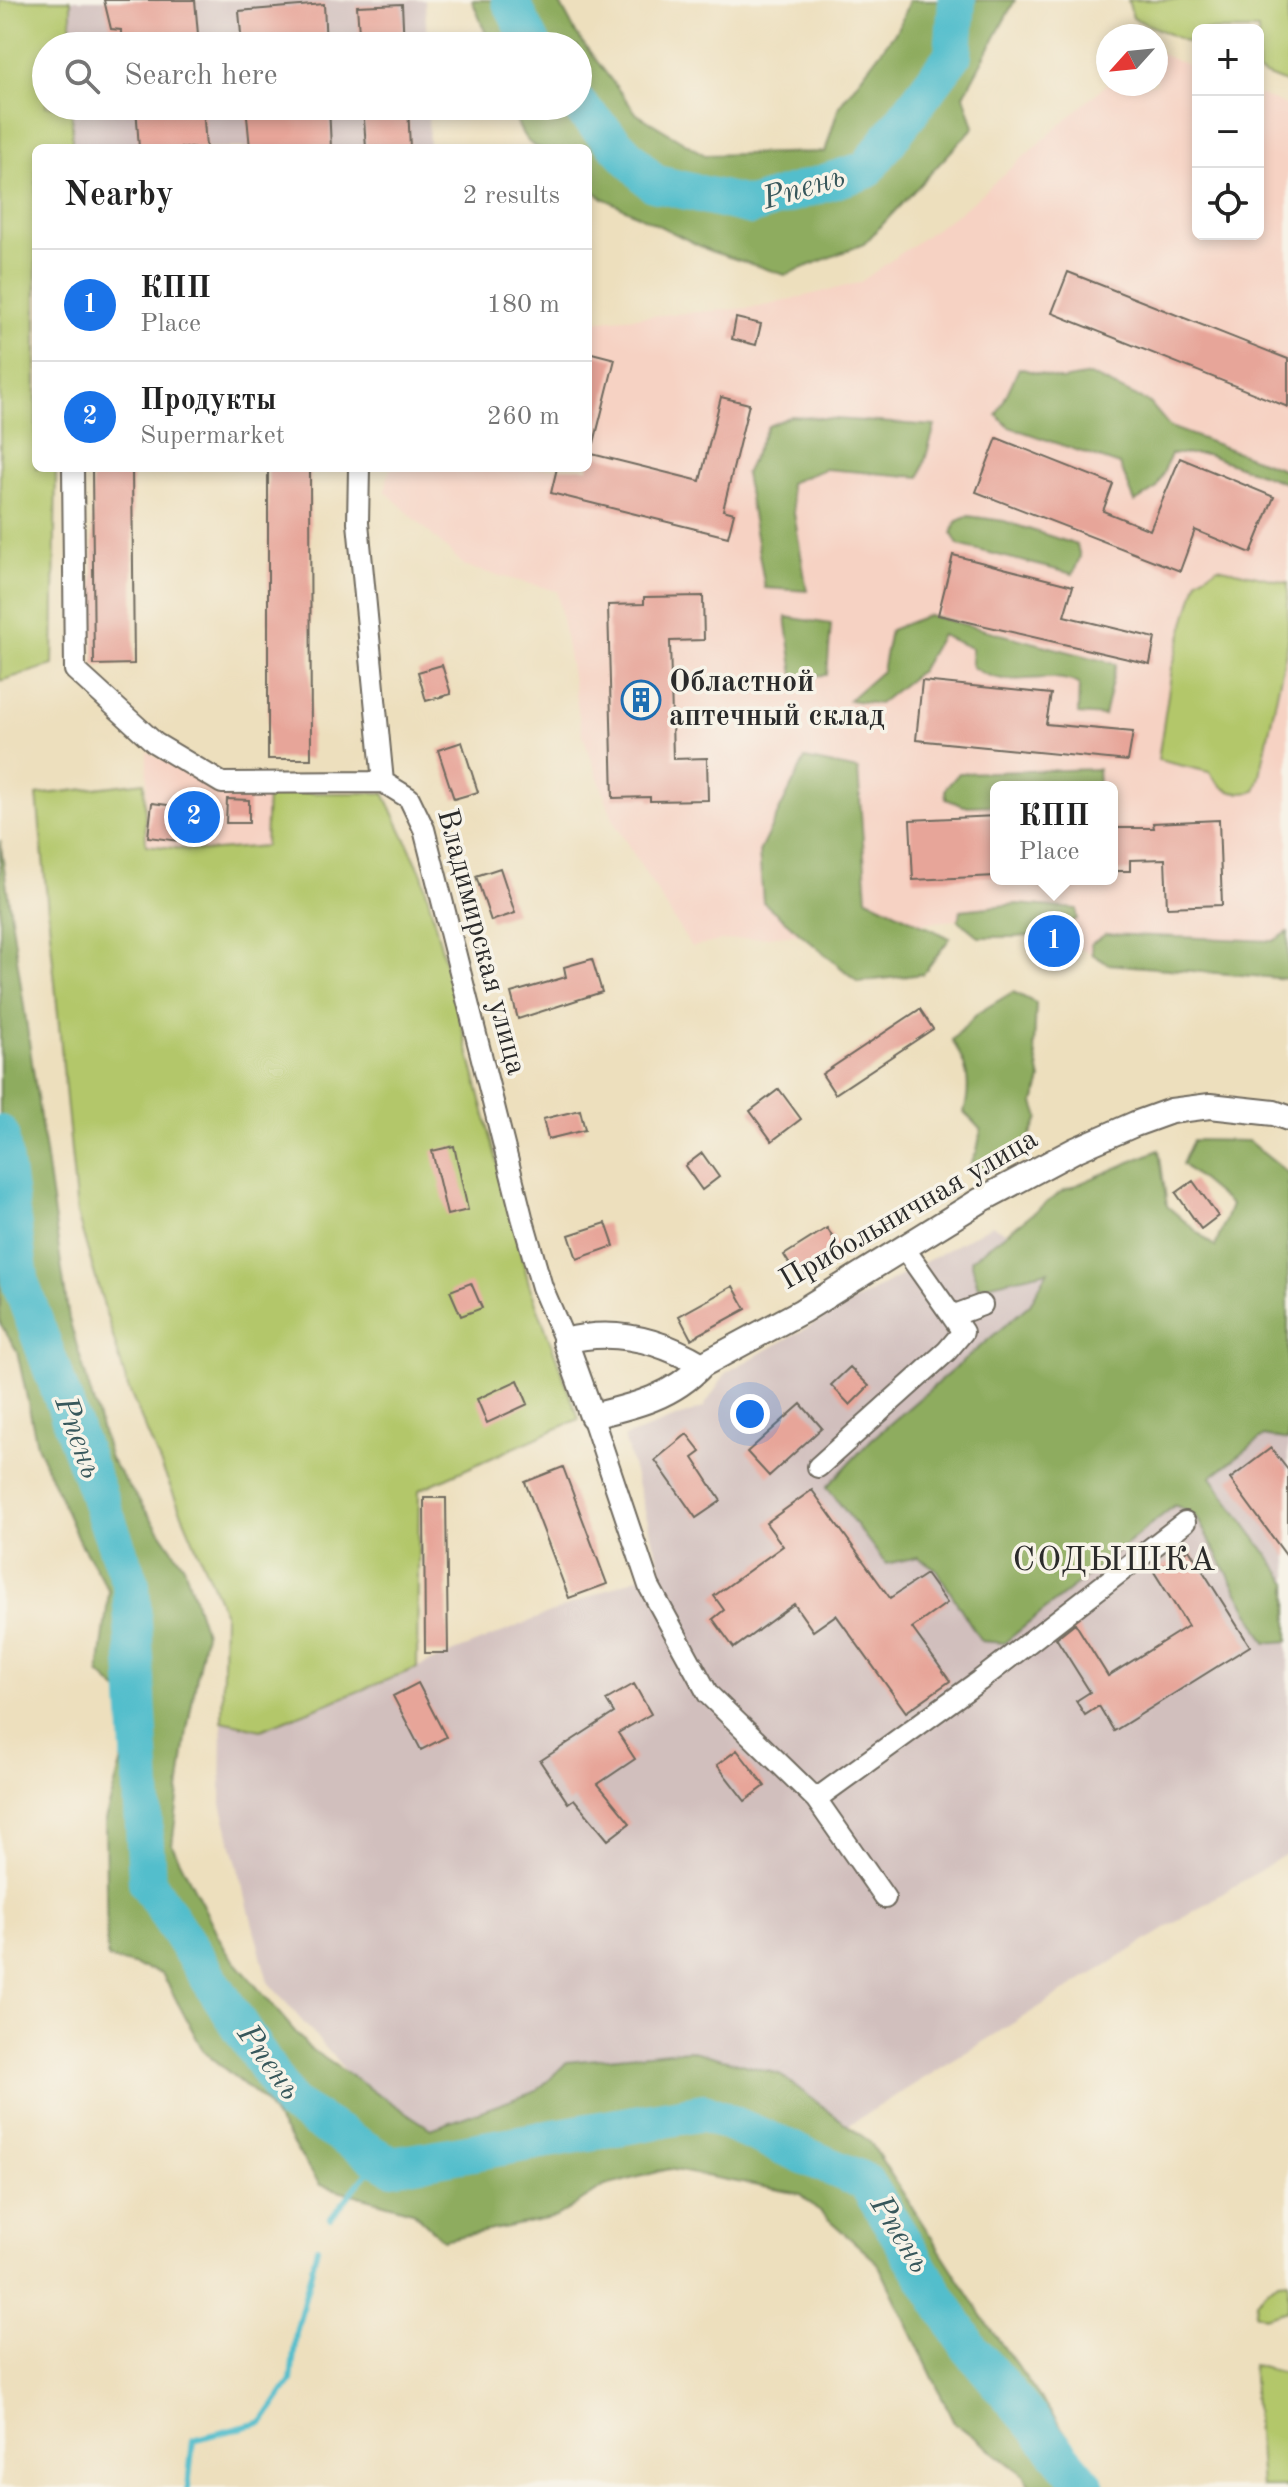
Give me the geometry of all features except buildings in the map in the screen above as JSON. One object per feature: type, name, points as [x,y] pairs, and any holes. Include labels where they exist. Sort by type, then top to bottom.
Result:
[{"type":"street","points":[[73,472],[75,670],[155,743],[222,783],[383,782],[358,523],[359,472]]},
{"type":"street","name":"Владимирская улица","points":[[383,782],[409,798],[424,829],[522,1217],[542,1287],[565,1341]]},
{"type":"street","name":"Прибольничная улица","points":[[592,1416],[661,1397],[702,1365],[802,1311],[1028,1174],[1135,1124],[1171,1111],[1210,1106],[1281,1115]]},
{"type":"street","points":[[818,1467],[947,1351],[963,1332],[904,1248]]},
{"type":"street","points":[[952,1316],[982,1305]]},
{"type":"street","points":[[702,1365],[620,1335],[602,1333],[565,1341],[649,1586],[708,1694],[816,1799],[885,1898]]},
{"type":"street","points":[[816,1799],[979,1681],[1185,1522]]},
{"type":"shaded area","points":[[71,0],[425,0],[426,32],[71,32]]},
{"type":"shaded area","points":[[1168,57],[1192,67],[1192,240],[1264,240],[1264,96],[1288,106],[1288,968],[1092,954],[1048,934],[1057,911],[720,941],[691,947],[615,824],[582,733],[557,591],[466,567],[385,491],[389,472],[592,472],[592,321],[759,307],[859,283],[965,208],[1096,93],[1096,96],[1168,96]]},
{"type":"shaded area","points":[[72,120],[428,120],[429,144],[72,144]]},
{"type":"shaded area","points":[[147,751],[220,793],[267,793],[265,846],[204,851],[146,845]]},
{"type":"shaded area","points":[[992,1225],[1269,1368],[1288,1397],[1288,1853],[776,2170],[428,2165],[268,1982],[221,1804],[222,1721],[262,1730],[661,1568],[624,1437],[703,1408],[727,1372]]},
{"type":"green space","points":[[0,0],[71,0],[71,32],[32,32],[32,120],[72,120],[72,144],[32,144],[32,472],[56,472],[53,665],[0,681]]},
{"type":"green space","points":[[472,0],[558,0],[575,32],[485,32]]},
{"type":"green space","points":[[909,0],[1015,0],[964,95],[974,127],[864,244],[785,275],[710,251],[603,198],[592,190],[592,144],[532,144],[516,120],[592,120],[592,55],[637,114],[705,155],[825,152],[839,106],[899,27]]},
{"type":"green space","points":[[1128,0],[1288,0],[1288,84],[1264,74],[1264,24],[1192,24],[1192,44],[1168,34],[1168,24],[1146,24],[1133,18]]},
{"type":"green space","points":[[1019,368],[1062,380],[1090,375],[1150,403],[1170,427],[1288,471],[1288,484],[1206,454],[1171,454],[1157,488],[1135,502],[1120,465],[1009,427],[997,415]]},
{"type":"green space","points":[[791,416],[935,426],[920,477],[825,469],[789,483],[807,591],[765,588],[745,474],[768,426]]},
{"type":"green space","points":[[968,516],[1004,521],[1077,545],[1080,557],[1073,574],[958,545],[952,534],[956,522]]},
{"type":"green space","points":[[1218,567],[1288,583],[1288,642],[1259,780],[1255,791],[1247,793],[1228,790],[1209,772],[1158,760],[1172,668],[1198,579]]},
{"type":"green space","points":[[928,615],[1116,664],[1104,716],[1078,714],[1079,684],[1065,679],[1013,680],[987,675],[972,667],[971,648],[941,635],[920,671],[879,704],[849,700],[882,671],[890,630]]},
{"type":"green space","points":[[786,617],[831,624],[827,675],[794,676]]},
{"type":"green space","points":[[805,759],[858,770],[867,898],[950,938],[923,974],[858,982],[763,902],[759,852]]},
{"type":"green space","points":[[1098,769],[1099,781],[990,781],[990,805],[964,806],[946,799],[945,789],[959,773]]},
{"type":"green space","points":[[144,782],[146,845],[204,851],[265,846],[267,793],[384,793],[422,874],[529,1284],[579,1419],[419,1490],[417,1668],[261,1730],[222,1721],[224,1612],[128,1388],[77,1214],[37,795]]},
{"type":"green space","points":[[0,840],[69,1319],[110,1459],[184,1566],[205,1633],[187,1730],[172,1845],[226,1951],[309,2048],[431,2129],[537,2091],[567,2062],[689,2050],[779,2074],[870,2142],[990,2328],[1104,2487],[1031,2487],[1024,2475],[954,2422],[878,2263],[800,2194],[669,2169],[605,2186],[556,2217],[443,2240],[412,2211],[320,2185],[264,2101],[204,2052],[162,1973],[107,1958],[105,1820],[137,1708],[99,1673],[109,1591],[77,1537],[37,1445],[17,1351],[0,1323]]},
{"type":"green space","points":[[1017,904],[1077,909],[1077,919],[1048,934],[1016,937],[979,937],[958,920],[961,910]]},
{"type":"green space","points":[[1288,932],[1288,979],[1108,964],[1092,954],[1091,944],[1106,934],[1273,941]]},
{"type":"green space","points":[[1013,992],[1036,1003],[1034,1047],[1041,1080],[1034,1103],[1039,1118],[1021,1156],[981,1174],[967,1171],[977,1151],[981,1130],[964,1112],[968,1092],[967,1074],[952,1040],[978,1013]]},
{"type":"green space","points":[[1193,1140],[1248,1141],[1288,1173],[1288,1441],[1264,1436],[1211,1477],[1288,1583],[1288,1641],[1266,1643],[1197,1518],[1175,1505],[1004,1643],[981,1641],[936,1569],[918,1557],[886,1564],[827,1487],[871,1440],[1030,1304],[1048,1271],[978,1287],[971,1260],[1062,1191],[1159,1150],[1167,1206],[1215,1247],[1231,1205],[1182,1164]]},
{"type":"green space","points":[[1288,2280],[1288,2310],[1264,2317],[1255,2313],[1256,2301],[1278,2281]]},
{"type":"green space","points":[[1252,2365],[1288,2374],[1288,2487],[1261,2487]]},
{"type":"waterway","name":"Рпень","points":[[510,0],[526,32]]},
{"type":"waterway","name":"Рпень","points":[[592,120],[653,183],[751,206],[866,170],[953,55],[957,0]]},
{"type":"waterway","name":"Рпень","points":[[0,1134],[21,1285],[131,1585],[147,1882],[290,2104],[392,2166],[704,2112],[866,2182],[969,2347],[1087,2487]]},
{"type":"waterway","points":[[331,2218],[379,2158]]},
{"type":"waterway","points":[[188,2487],[193,2440],[263,2422],[291,2381],[296,2333],[317,2248]]},
{"type":"place","name":"Областной аптечный склад","points":[[641,700]]},
{"type":"place","name":"Продукты","points":[[194,817]]},
{"type":"place","name":"КПП","points":[[1054,941]]},
{"type":"district","name":"СОДЫШКА","points":[[1115,1561]]}]
